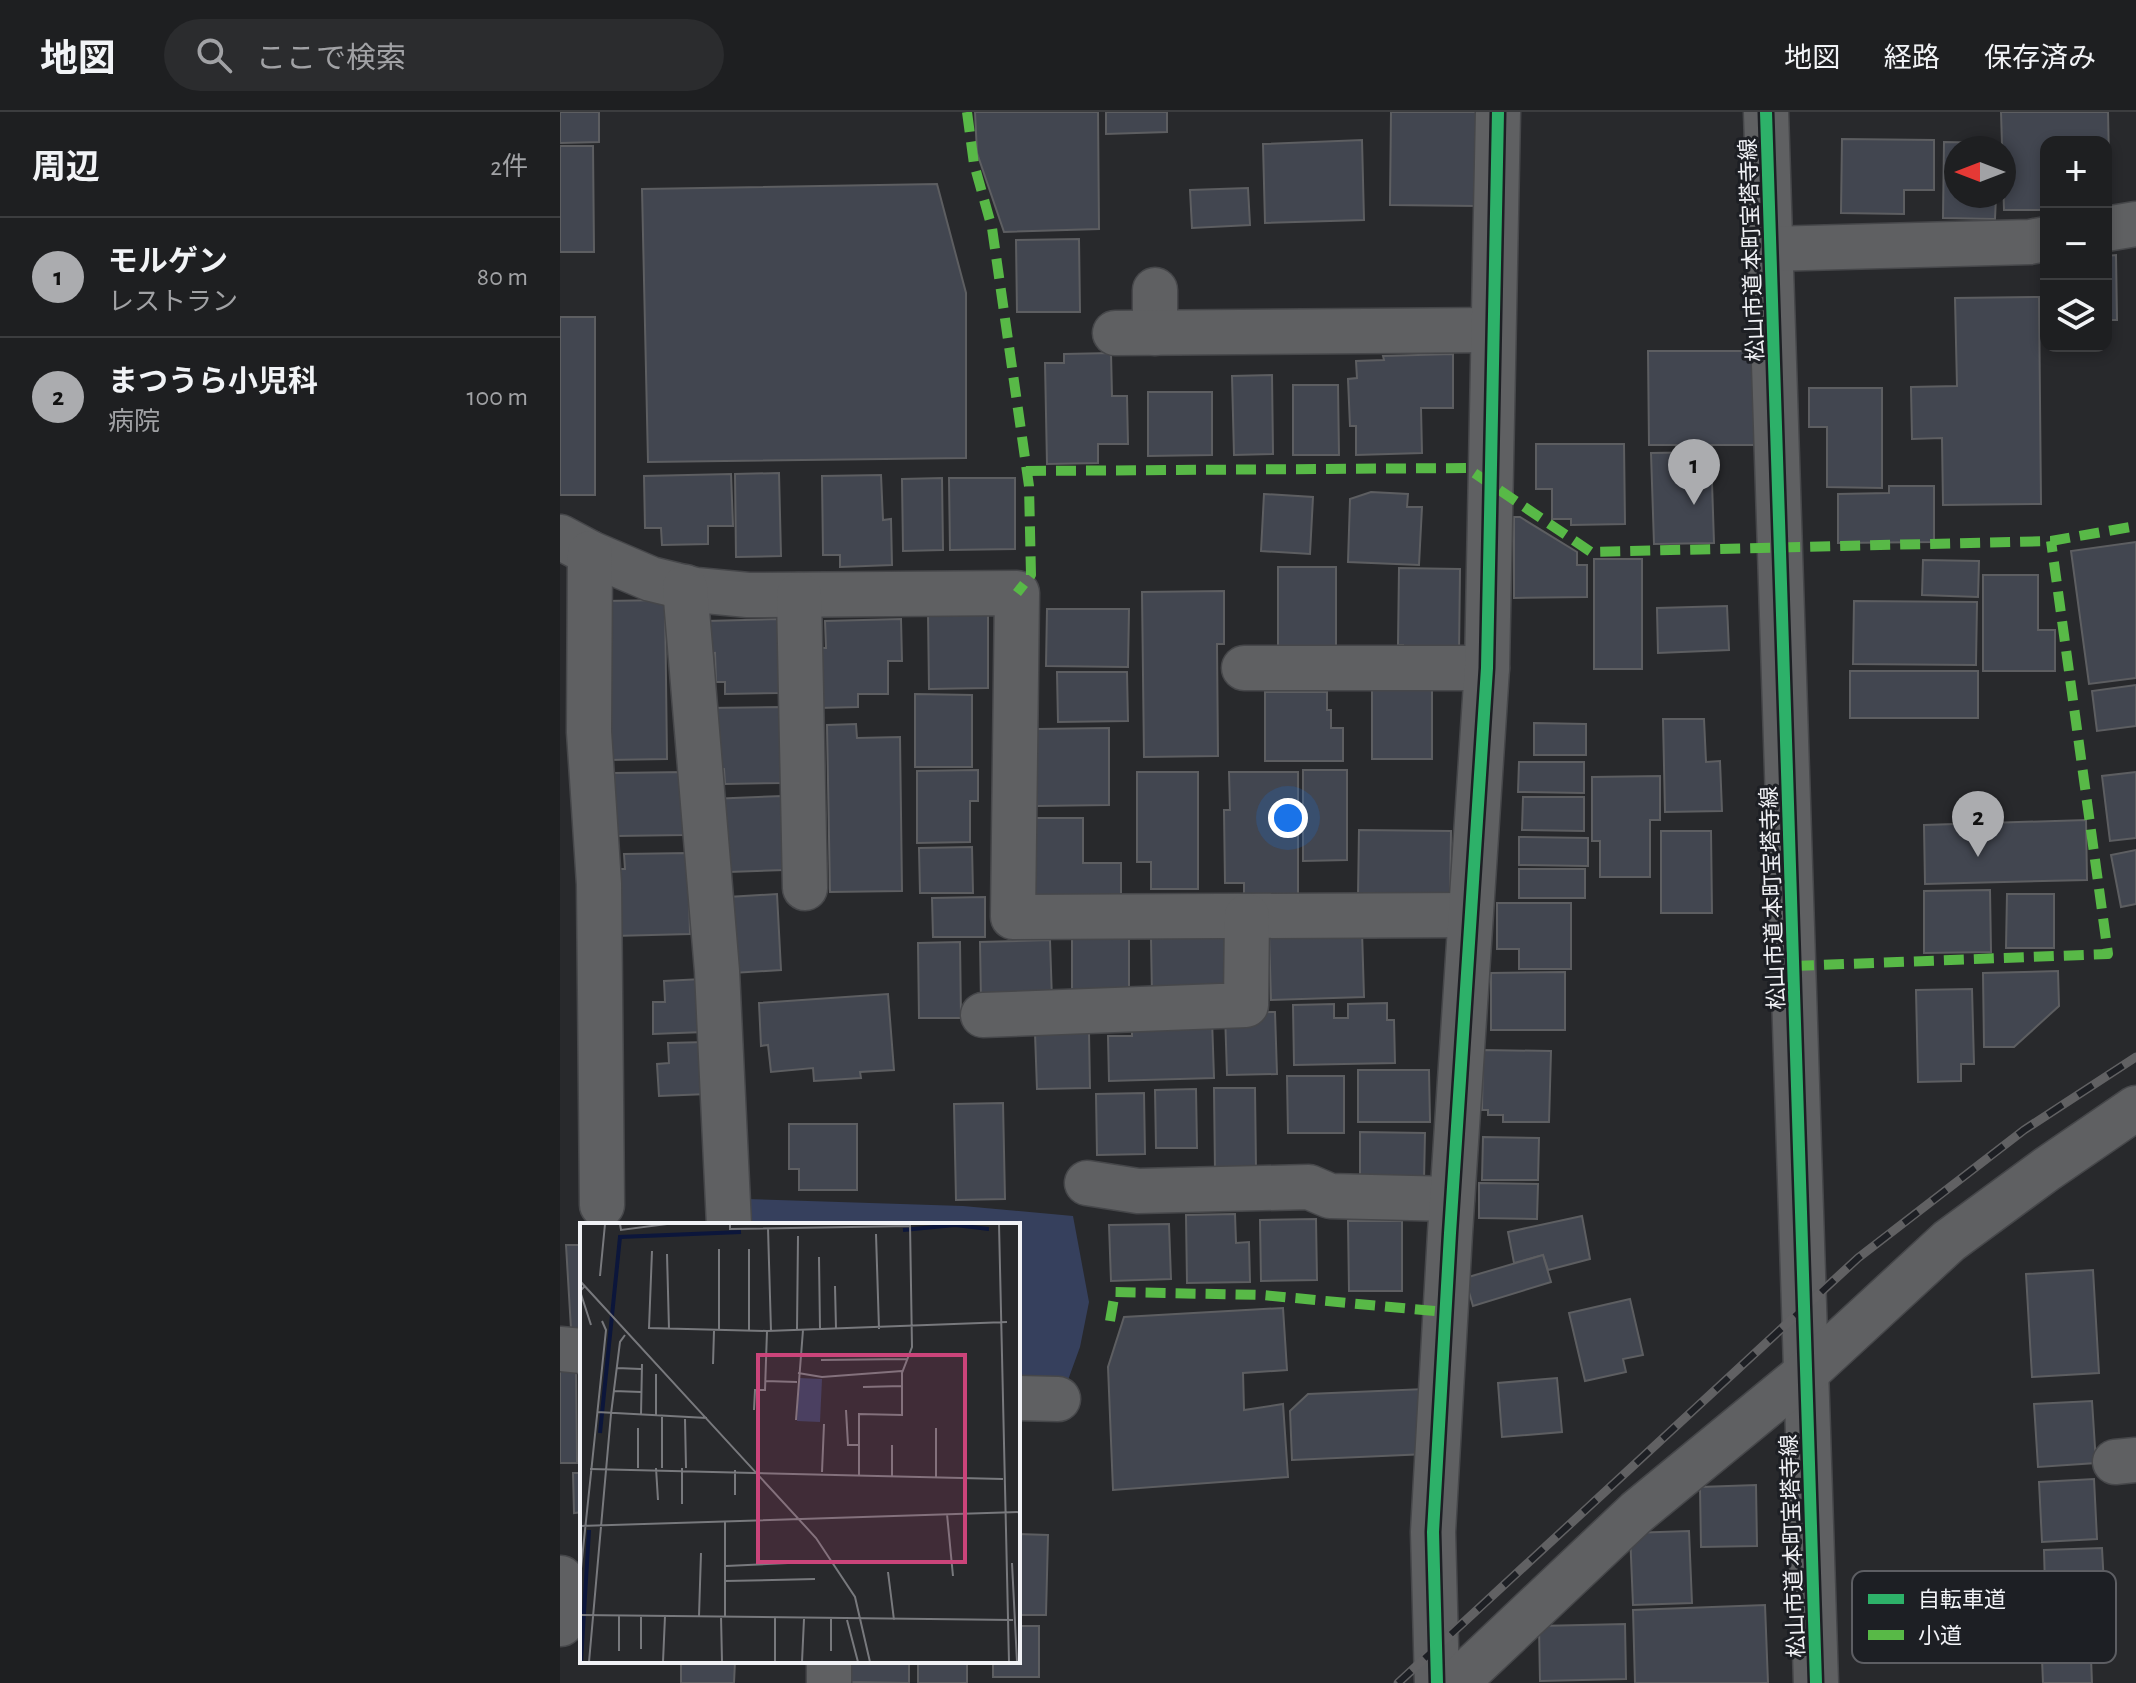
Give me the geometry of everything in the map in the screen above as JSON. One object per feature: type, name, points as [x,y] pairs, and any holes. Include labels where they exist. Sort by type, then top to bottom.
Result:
[{"type":"street","points":[[1437,1683],[1433,1532],[1487,668],[1498,112]]},
{"type":"street","name":"松山市道 本町宝塔寺線","points":[[1766,112],[1816,1683]]},
{"type":"street","points":[[2112,228],[2136,224]]},
{"type":"street","points":[[1771,249],[2040,240]]},
{"type":"street","points":[[1155,290],[1135,333],[1493,330]]},
{"type":"street","points":[[602,1205],[599,884],[576,783],[589,732],[575,545],[651,579],[748,595],[1017,593],[1013,917],[1470,915]]},
{"type":"street","points":[[685,587],[717,971],[729,1223]]},
{"type":"street","points":[[799,595],[805,888]]},
{"type":"street","points":[[1244,668],[1487,668]]},
{"type":"street","points":[[983,1015],[1246,1005],[1247,916]]},
{"type":"street","points":[[1456,1683],[1637,1512],[1807,1372],[1949,1241],[2136,1108]]},
{"type":"street","points":[[1087,1183],[1138,1191],[1309,1187],[1330,1196],[1452,1199]]},
{"type":"street","points":[[560,1349],[580,1351]]},
{"type":"street","points":[[561,1578],[568,1624]]},
{"type":"shaded area","points":[[745,1199],[963,1206],[1073,1216],[1089,1302],[1080,1347],[1064,1391],[1020,1390],[1020,1223],[742,1223]]},
{"type":"building","points":[[560,112],[599,112],[599,142],[560,143]]},
{"type":"building","points":[[975,112],[1098,112],[1099,229],[1004,232],[977,153]]},
{"type":"building","points":[[1106,112],[1167,112],[1167,132],[1106,134]]},
{"type":"building","points":[[1391,112],[1478,112],[1477,206],[1390,205]]},
{"type":"building","points":[[2001,112],[2108,112],[2108,136],[2040,136],[2040,210],[2004,210],[2016,208],[2016,136],[2002,136]]},
{"type":"building","points":[[1842,139],[1934,140],[1934,190],[1904,190],[1904,214],[1841,213]]},
{"type":"building","points":[[1362,140],[1364,220],[1265,223],[1263,144]]},
{"type":"building","points":[[1944,142],[1944,208],[1995,208],[1995,219],[1943,218]]},
{"type":"building","points":[[560,146],[593,146],[594,252],[560,252]]},
{"type":"building","points":[[937,184],[966,293],[966,458],[648,462],[642,189]]},
{"type":"building","points":[[1248,188],[1250,225],[1192,228],[1190,190]]},
{"type":"building","points":[[1079,239],[1080,312],[1017,312],[1016,240]]},
{"type":"building","points":[[2112,255],[2116,255],[2117,320],[2112,320]]},
{"type":"building","points":[[2039,297],[2041,504],[1943,505],[1942,438],[1912,439],[1911,387],[1957,386],[1955,298]]},
{"type":"building","points":[[560,317],[595,317],[595,495],[560,495]]},
{"type":"building","points":[[1648,351],[1756,351],[1757,445],[1649,445]]},
{"type":"building","points":[[1111,353],[1112,396],[1127,396],[1128,444],[1098,444],[1098,463],[1047,464],[1045,363],[1064,363],[1064,354]]},
{"type":"building","points":[[1453,354],[1453,408],[1421,408],[1422,453],[1356,455],[1356,426],[1350,426],[1348,379],[1357,378],[1356,361],[1384,360],[1383,356]]},
{"type":"building","points":[[1272,375],[1273,454],[1234,455],[1232,376]]},
{"type":"building","points":[[1293,385],[1338,385],[1339,455],[1293,455]]},
{"type":"building","points":[[1809,388],[1882,388],[1882,488],[1827,487],[1827,427],[1809,427]]},
{"type":"building","points":[[1148,392],[1212,392],[1212,455],[1148,456]]},
{"type":"building","points":[[1536,444],[1624,444],[1625,524],[1571,525],[1571,519],[1552,519],[1552,489],[1536,489]]},
{"type":"building","points":[[1711,452],[1714,543],[1654,544],[1651,453]]},
{"type":"building","points":[[779,473],[781,556],[736,557],[735,474]]},
{"type":"building","points":[[731,474],[733,526],[708,526],[708,544],[662,545],[661,528],[645,528],[644,476]]},
{"type":"building","points":[[881,475],[883,520],[891,519],[892,565],[840,567],[840,555],[823,555],[822,476]]},
{"type":"building","points":[[942,478],[943,550],[903,551],[902,479]]},
{"type":"building","points":[[949,478],[1015,478],[1015,549],[950,550]]},
{"type":"building","points":[[1889,486],[1934,486],[1934,542],[1838,543],[1838,494],[1889,493]]},
{"type":"building","points":[[1371,492],[1408,494],[1407,507],[1422,507],[1419,565],[1348,562],[1350,499]]},
{"type":"building","points":[[1264,494],[1313,497],[1310,554],[1261,551]]},
{"type":"building","points":[[1514,517],[1520,517],[1577,552],[1577,565],[1587,565],[1587,597],[1514,598]]},
{"type":"building","points":[[2136,542],[2136,678],[2089,684],[2071,551]]},
{"type":"building","points":[[1594,559],[1642,559],[1642,669],[1594,669]]},
{"type":"building","points":[[1923,560],[1979,561],[1978,597],[1922,595]]},
{"type":"building","points":[[1278,567],[1336,567],[1336,655],[1278,655]]},
{"type":"building","points":[[1399,568],[1460,569],[1459,656],[1403,655],[1403,645],[1398,645]]},
{"type":"building","points":[[1983,575],[2038,575],[2038,630],[2055,630],[2055,671],[1983,671]]},
{"type":"building","points":[[1224,591],[1224,644],[1217,644],[1218,756],[1144,757],[1142,592]]},
{"type":"building","points":[[665,600],[667,759],[607,760],[604,601]]},
{"type":"building","points":[[1854,601],[1977,602],[1976,665],[1853,664]]},
{"type":"building","points":[[1727,606],[1729,650],[1658,653],[1657,608]]},
{"type":"building","points":[[1047,609],[1129,609],[1128,667],[1046,666]]},
{"type":"building","points":[[928,613],[988,613],[988,688],[929,689]]},
{"type":"building","points":[[779,619],[779,693],[725,694],[725,682],[716,682],[715,653],[707,654],[706,621]]},
{"type":"building","points":[[901,619],[902,661],[888,661],[888,694],[858,694],[858,707],[818,708],[817,648],[826,648],[825,621]]},
{"type":"building","points":[[1850,671],[1978,671],[1978,718],[1850,718]]},
{"type":"building","points":[[1057,672],[1127,672],[1128,721],[1058,722]]},
{"type":"building","points":[[2136,685],[2136,726],[2097,731],[2092,691]]},
{"type":"building","points":[[1372,689],[1432,689],[1432,759],[1372,759]]},
{"type":"building","points":[[1265,692],[1327,692],[1331,728],[1343,728],[1343,761],[1265,761]]},
{"type":"building","points":[[915,694],[972,695],[972,767],[915,767]]},
{"type":"building","points":[[782,707],[783,783],[725,784],[724,769],[716,769],[706,708]]},
{"type":"building","points":[[1663,719],[1704,719],[1706,762],[1720,761],[1722,811],[1665,812]]},
{"type":"building","points":[[1534,723],[1586,724],[1586,755],[1534,755]]},
{"type":"building","points":[[856,724],[857,738],[900,737],[902,891],[830,892],[827,725]]},
{"type":"building","points":[[1109,728],[1109,805],[1037,806],[1036,729]]},
{"type":"building","points":[[1519,762],[1584,762],[1584,793],[1518,792]]},
{"type":"building","points":[[978,770],[978,801],[970,801],[970,842],[917,843],[917,771]]},
{"type":"building","points":[[1303,770],[1347,770],[1347,860],[1303,861]]},
{"type":"building","points":[[684,772],[685,835],[616,836],[614,773]]},
{"type":"building","points":[[1137,772],[1198,772],[1198,889],[1151,889],[1151,862],[1137,862]]},
{"type":"building","points":[[1229,772],[1298,772],[1298,894],[1244,894],[1244,883],[1225,883],[1224,810],[1230,810]]},
{"type":"building","points":[[2136,772],[2136,838],[2110,841],[2102,776]]},
{"type":"building","points":[[1660,776],[1660,820],[1650,820],[1650,877],[1600,877],[1600,841],[1592,841],[1592,777]]},
{"type":"building","points":[[782,796],[784,870],[729,872],[710,799]]},
{"type":"building","points":[[1523,797],[1584,797],[1584,831],[1522,830]]},
{"type":"building","points":[[1026,818],[1083,818],[1083,863],[1121,863],[1121,899],[1026,898]]},
{"type":"building","points":[[2086,820],[2087,880],[1925,884],[1924,825]]},
{"type":"building","points":[[1359,830],[1451,831],[1450,896],[1358,896]]},
{"type":"building","points":[[1661,831],[1711,831],[1712,913],[1661,913]]},
{"type":"building","points":[[1519,837],[1588,838],[1588,866],[1519,865]]},
{"type":"building","points":[[972,847],[973,893],[920,893],[919,848]]},
{"type":"building","points":[[2136,850],[2136,904],[2121,907],[2111,855]]},
{"type":"building","points":[[688,853],[690,934],[614,936],[612,869],[625,869],[624,854]]},
{"type":"building","points":[[1519,869],[1585,869],[1585,898],[1519,898]]},
{"type":"building","points":[[1990,890],[1991,952],[1924,953],[1924,891]]},
{"type":"building","points":[[777,894],[781,970],[733,973],[728,897]]},
{"type":"building","points":[[2007,894],[2054,894],[2054,948],[2006,948]]},
{"type":"building","points":[[985,897],[985,937],[933,937],[932,898]]},
{"type":"building","points":[[1497,903],[1571,903],[1571,969],[1519,969],[1519,949],[1497,949]]},
{"type":"building","points":[[1362,931],[1364,997],[1271,1000],[1269,934]]},
{"type":"building","points":[[1072,933],[1129,933],[1129,999],[1072,999]]},
{"type":"building","points":[[1227,936],[1228,995],[1152,997],[1151,938]]},
{"type":"building","points":[[1050,940],[1052,1000],[981,1002],[980,942]]},
{"type":"building","points":[[960,942],[961,1018],[919,1018],[918,943]]},
{"type":"building","points":[[2058,971],[2059,1006],[2014,1047],[1984,1047],[1983,973]]},
{"type":"building","points":[[1565,972],[1565,1030],[1491,1030],[1491,973]]},
{"type":"building","points":[[702,979],[704,1032],[653,1034],[653,1002],[665,1002],[664,981]]},
{"type":"building","points":[[1972,989],[1974,1064],[1961,1064],[1961,1081],[1918,1082],[1916,990]]},
{"type":"building","points":[[888,994],[894,1070],[860,1072],[861,1078],[814,1081],[813,1068],[771,1072],[768,1045],[761,1046],[759,1003]]},
{"type":"building","points":[[1387,1003],[1387,1020],[1394,1020],[1395,1063],[1294,1065],[1293,1005],[1334,1004],[1334,1018],[1348,1018],[1348,1004]]},
{"type":"building","points":[[1275,1012],[1277,1074],[1227,1075],[1225,1013]]},
{"type":"building","points":[[1212,1019],[1214,1078],[1109,1081],[1108,1036],[1132,1036],[1132,1021]]},
{"type":"building","points":[[1089,1032],[1090,1088],[1037,1089],[1035,1033]]},
{"type":"building","points":[[706,1042],[708,1094],[659,1096],[657,1064],[669,1063],[668,1043]]},
{"type":"building","points":[[1483,1050],[1551,1051],[1549,1122],[1503,1122],[1503,1115],[1488,1115],[1488,1110],[1482,1110]]},
{"type":"building","points":[[1358,1070],[1429,1070],[1430,1122],[1358,1122]]},
{"type":"building","points":[[1287,1076],[1344,1076],[1344,1133],[1288,1133]]},
{"type":"building","points":[[1214,1088],[1255,1088],[1256,1171],[1215,1172]]},
{"type":"building","points":[[1196,1089],[1197,1148],[1156,1148],[1155,1090]]},
{"type":"building","points":[[1144,1093],[1145,1154],[1097,1155],[1096,1094]]},
{"type":"building","points":[[1003,1103],[1005,1199],[956,1200],[954,1104]]},
{"type":"building","points":[[789,1124],[857,1124],[857,1190],[799,1190],[799,1169],[789,1169]]},
{"type":"building","points":[[1360,1132],[1425,1133],[1424,1181],[1360,1180]]},
{"type":"building","points":[[1483,1137],[1539,1138],[1538,1180],[1482,1180]]},
{"type":"building","points":[[1479,1183],[1538,1184],[1537,1219],[1479,1218]]},
{"type":"building","points":[[1235,1214],[1236,1243],[1249,1242],[1250,1282],[1187,1283],[1186,1215]]},
{"type":"building","points":[[1582,1216],[1590,1259],[1548,1270],[1543,1255],[1514,1263],[1508,1232]]},
{"type":"building","points":[[1316,1219],[1317,1280],[1261,1281],[1260,1220]]},
{"type":"building","points":[[1348,1221],[1402,1221],[1402,1291],[1349,1291]]},
{"type":"building","points":[[1169,1224],[1171,1279],[1111,1281],[1109,1225]]},
{"type":"building","points":[[566,1245],[580,1245],[580,1328],[571,1329]]},
{"type":"building","points":[[1543,1255],[1551,1282],[1473,1306],[1465,1278]]},
{"type":"building","points":[[2093,1270],[2099,1373],[2032,1377],[2026,1274]]},
{"type":"building","points":[[1630,1299],[1643,1355],[1623,1359],[1626,1372],[1585,1381],[1569,1313]]},
{"type":"building","points":[[1283,1308],[1287,1370],[1243,1373],[1244,1410],[1283,1404],[1288,1477],[1113,1490],[1108,1367],[1124,1317]]},
{"type":"building","points":[[560,1359],[576,1359],[577,1463],[560,1463]]},
{"type":"building","points":[[1557,1378],[1562,1432],[1502,1437],[1498,1383]]},
{"type":"building","points":[[1425,1389],[1427,1454],[1292,1460],[1290,1411],[1308,1394]]},
{"type":"building","points":[[2092,1401],[2096,1463],[2038,1467],[2034,1404]]},
{"type":"building","points":[[573,1473],[580,1473],[580,1512],[574,1513]]},
{"type":"building","points":[[2094,1479],[2097,1539],[2042,1542],[2039,1482]]},
{"type":"building","points":[[1756,1485],[1757,1546],[1701,1547],[1700,1487]]},
{"type":"building","points":[[1689,1531],[1692,1603],[1633,1605],[1630,1533]]},
{"type":"building","points":[[1020,1534],[1048,1535],[1046,1615],[1020,1615]]},
{"type":"building","points":[[2102,1548],[2103,1571],[2045,1571],[2044,1550]]},
{"type":"building","points":[[1765,1605],[1768,1683],[1635,1683],[1633,1610]]},
{"type":"building","points":[[1625,1624],[1626,1679],[1540,1681],[1539,1626]]},
{"type":"building","points":[[1020,1626],[1039,1626],[1039,1677],[993,1677],[993,1663],[1020,1663]]},
{"type":"building","points":[[681,1663],[735,1663],[734,1683],[681,1683]]},
{"type":"building","points":[[845,1663],[909,1663],[909,1683],[844,1682]]},
{"type":"building","points":[[918,1663],[967,1663],[967,1683],[918,1683]]},
{"type":"building","points":[[2042,1663],[2091,1663],[2092,1683],[2043,1683]]},
{"type":"railway","points":[[1398,1683],[1858,1258],[2024,1130],[2136,1057]]},
{"type":"marked path","points":[[967,112],[974,164],[992,228],[1029,486],[1031,575],[1017,593]]},
{"type":"marked path","points":[[1026,471],[1467,468],[1591,552],[2051,541],[2136,526]]},
{"type":"marked path","points":[[1794,966],[2108,954],[2051,541]]},
{"type":"marked path","points":[[1110,1321],[1115,1292],[1262,1295],[1445,1312]]},
{"type":"cycle path","points":[[1437,1683],[1433,1532],[1487,668],[1498,112]]},
{"type":"cycle path","points":[[1766,112],[1816,1683]]},
{"type":"place","name":"モルゲン","points":[[1694,505]]},
{"type":"place","name":"まつうら小児科","points":[[1978,857]]}]
